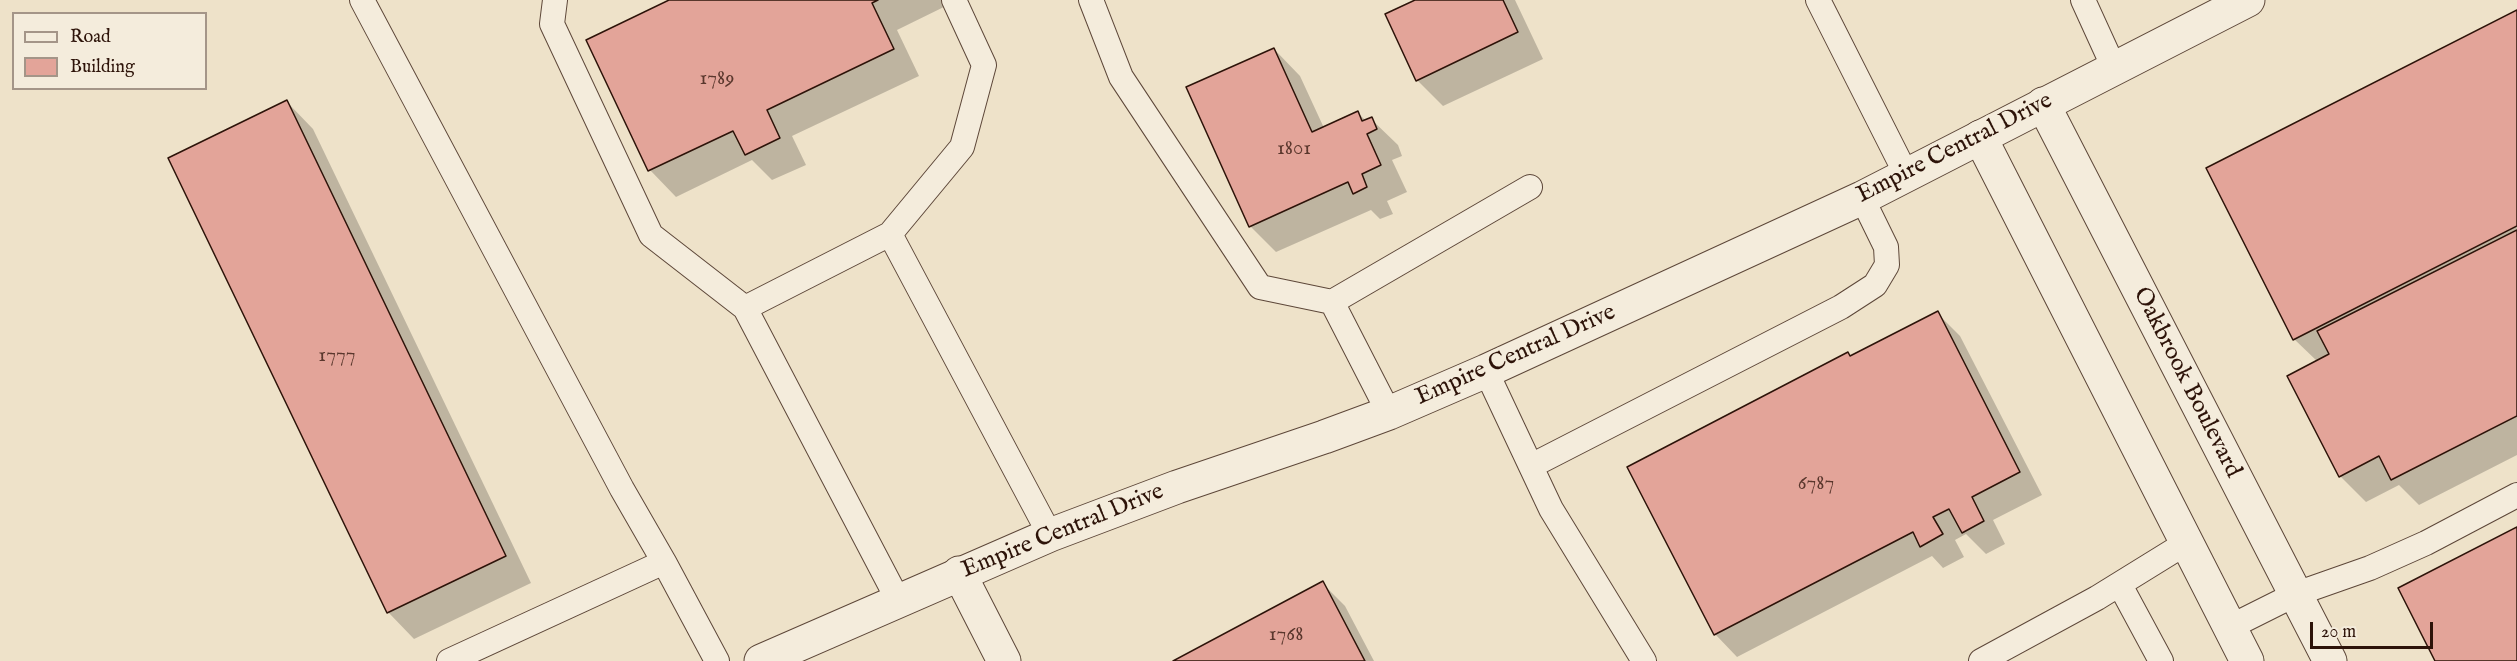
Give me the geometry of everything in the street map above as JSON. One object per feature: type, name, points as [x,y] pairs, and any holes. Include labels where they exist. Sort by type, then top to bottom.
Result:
[{"type":"street","name":"Empire Central Drive","points":[[762,661],[1050,535],[1177,487],[1389,413],[1486,371],[1862,198],[2248,0]]},
{"type":"street","name":"Oakbrook Boulevard","points":[[2043,104],[2330,661]]},
{"type":"street","points":[[1980,137],[2247,661]]},
{"type":"street","points":[[959,573],[1004,661]]},
{"type":"lane","points":[[362,0],[622,489],[717,661]]},
{"type":"lane","points":[[555,0],[552,24],[651,235],[745,308],[898,600]]},
{"type":"lane","points":[[745,308],[890,234],[962,147],[984,65],[954,0]]},
{"type":"lane","points":[[1091,0],[1121,77],[1260,287],[1332,302],[1530,187]]},
{"type":"lane","points":[[1818,0],[1906,176]]},
{"type":"lane","points":[[2083,0],[2114,68]]},
{"type":"lane","points":[[1531,466],[1841,307],[1875,285],[1887,265],[1886,247],[1862,198]]},
{"type":"lane","points":[[890,234],[1050,535]]},
{"type":"lane","points":[[1332,302],[1389,413]]},
{"type":"lane","points":[[1486,371],[1551,509],[1644,661]]},
{"type":"lane","points":[[2230,627],[2296,594],[2379,564],[2426,543],[2517,495]]},
{"type":"lane","points":[[1981,661],[2120,585],[2186,543]]},
{"type":"lane","points":[[449,661],[664,562]]},
{"type":"lane","points":[[2120,585],[2161,661]]},
{"type":"building","points":[[669,0],[878,0],[872,3],[894,49],[767,110],[780,138],[745,155],[733,131],[648,171],[586,40]]},
{"type":"building","points":[[1415,0],[1503,0],[1518,32],[1416,81],[1385,14]]},
{"type":"building","points":[[2517,10],[2517,226],[2293,340],[2206,168]]},
{"type":"building","points":[[1274,48],[1312,132],[1358,111],[1362,121],[1372,117],[1377,129],[1367,134],[1381,165],[1362,174],[1367,187],[1353,194],[1348,182],[1249,227],[1186,87]]},
{"type":"building","points":[[287,100],[506,556],[387,613],[168,158]]},
{"type":"building","points":[[2517,230],[2517,416],[2391,480],[2379,456],[2339,477],[2287,376],[2329,354],[2317,331]]},
{"type":"building","points":[[1938,311],[2020,472],[1972,497],[1984,521],[1962,533],[1949,509],[1933,517],[1943,534],[1920,547],[1913,532],[1714,635],[1627,467],[1848,352],[1850,356]]},
{"type":"building","points":[[2517,527],[2517,661],[2435,661],[2398,588]]},
{"type":"building","points":[[1323,581],[1365,661],[1173,661]]}]
